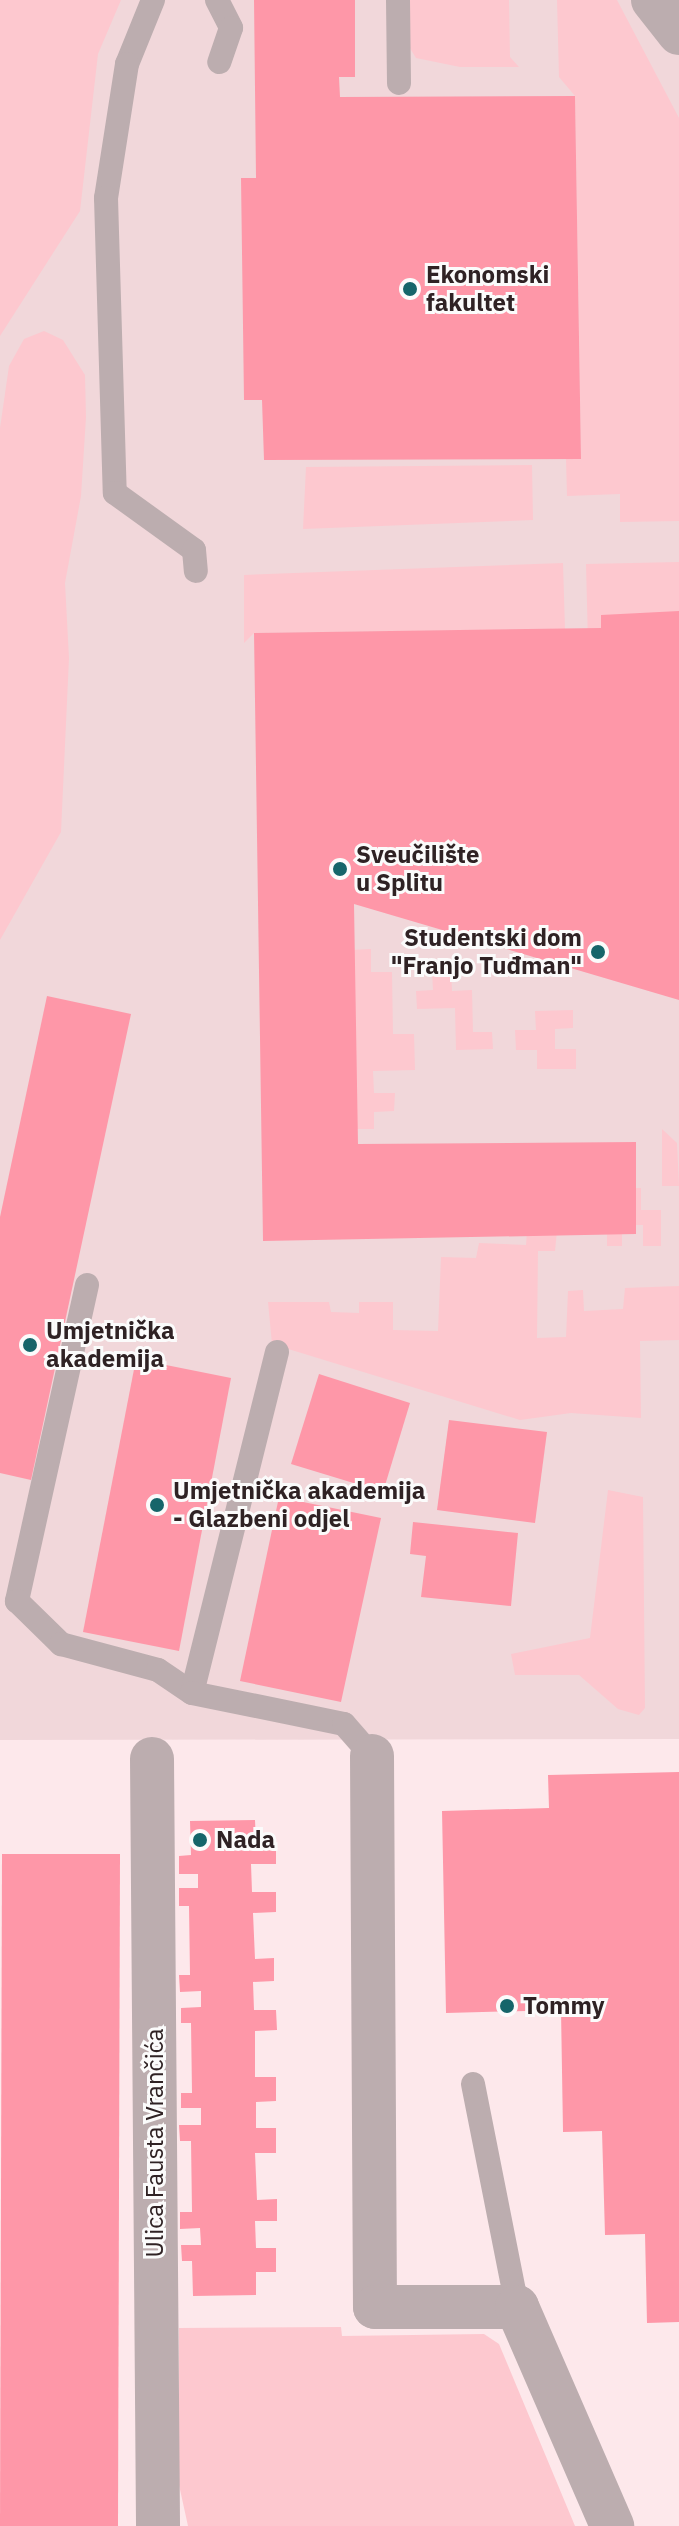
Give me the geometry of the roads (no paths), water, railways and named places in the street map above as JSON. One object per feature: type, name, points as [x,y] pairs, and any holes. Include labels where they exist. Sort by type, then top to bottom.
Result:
[{"type":"street","points":[[653,0],[679,33]]},
{"type":"street","points":[[372,1756],[375,2307],[517,2307],[612,2526]]},
{"type":"street","name":"Ulica Fausta Vrančića","points":[[152,1759],[158,2526]]},
{"type":"lane","points":[[153,0],[127,64],[106,198],[115,493],[194,550],[196,571]]},
{"type":"lane","points":[[217,0],[231,28],[219,62]]},
{"type":"lane","points":[[398,0],[399,83]]},
{"type":"lane","points":[[87,1285],[8,1594],[61,1644],[158,1670],[192,1693],[344,1724],[372,1756]]},
{"type":"lane","points":[[192,1693],[277,1352]]},
{"type":"lane","points":[[473,2084],[517,2307]]},
{"type":"place","name":"Ekonomski fakultet","points":[[410,289]]},
{"type":"place","name":"Sveučilište u Splitu","points":[[340,869]]},
{"type":"place","name":"Studentski dom \"Franjo Tuđman\"","points":[[598,952]]},
{"type":"place","name":"Umjetnička akademija","points":[[30,1345]]},
{"type":"place","name":"Umjetnička akademija - Glazbeni odjel","points":[[157,1505]]},
{"type":"place","name":"Nada","points":[[200,1840]]},
{"type":"place","name":"Tommy","points":[[507,2006]]}]
